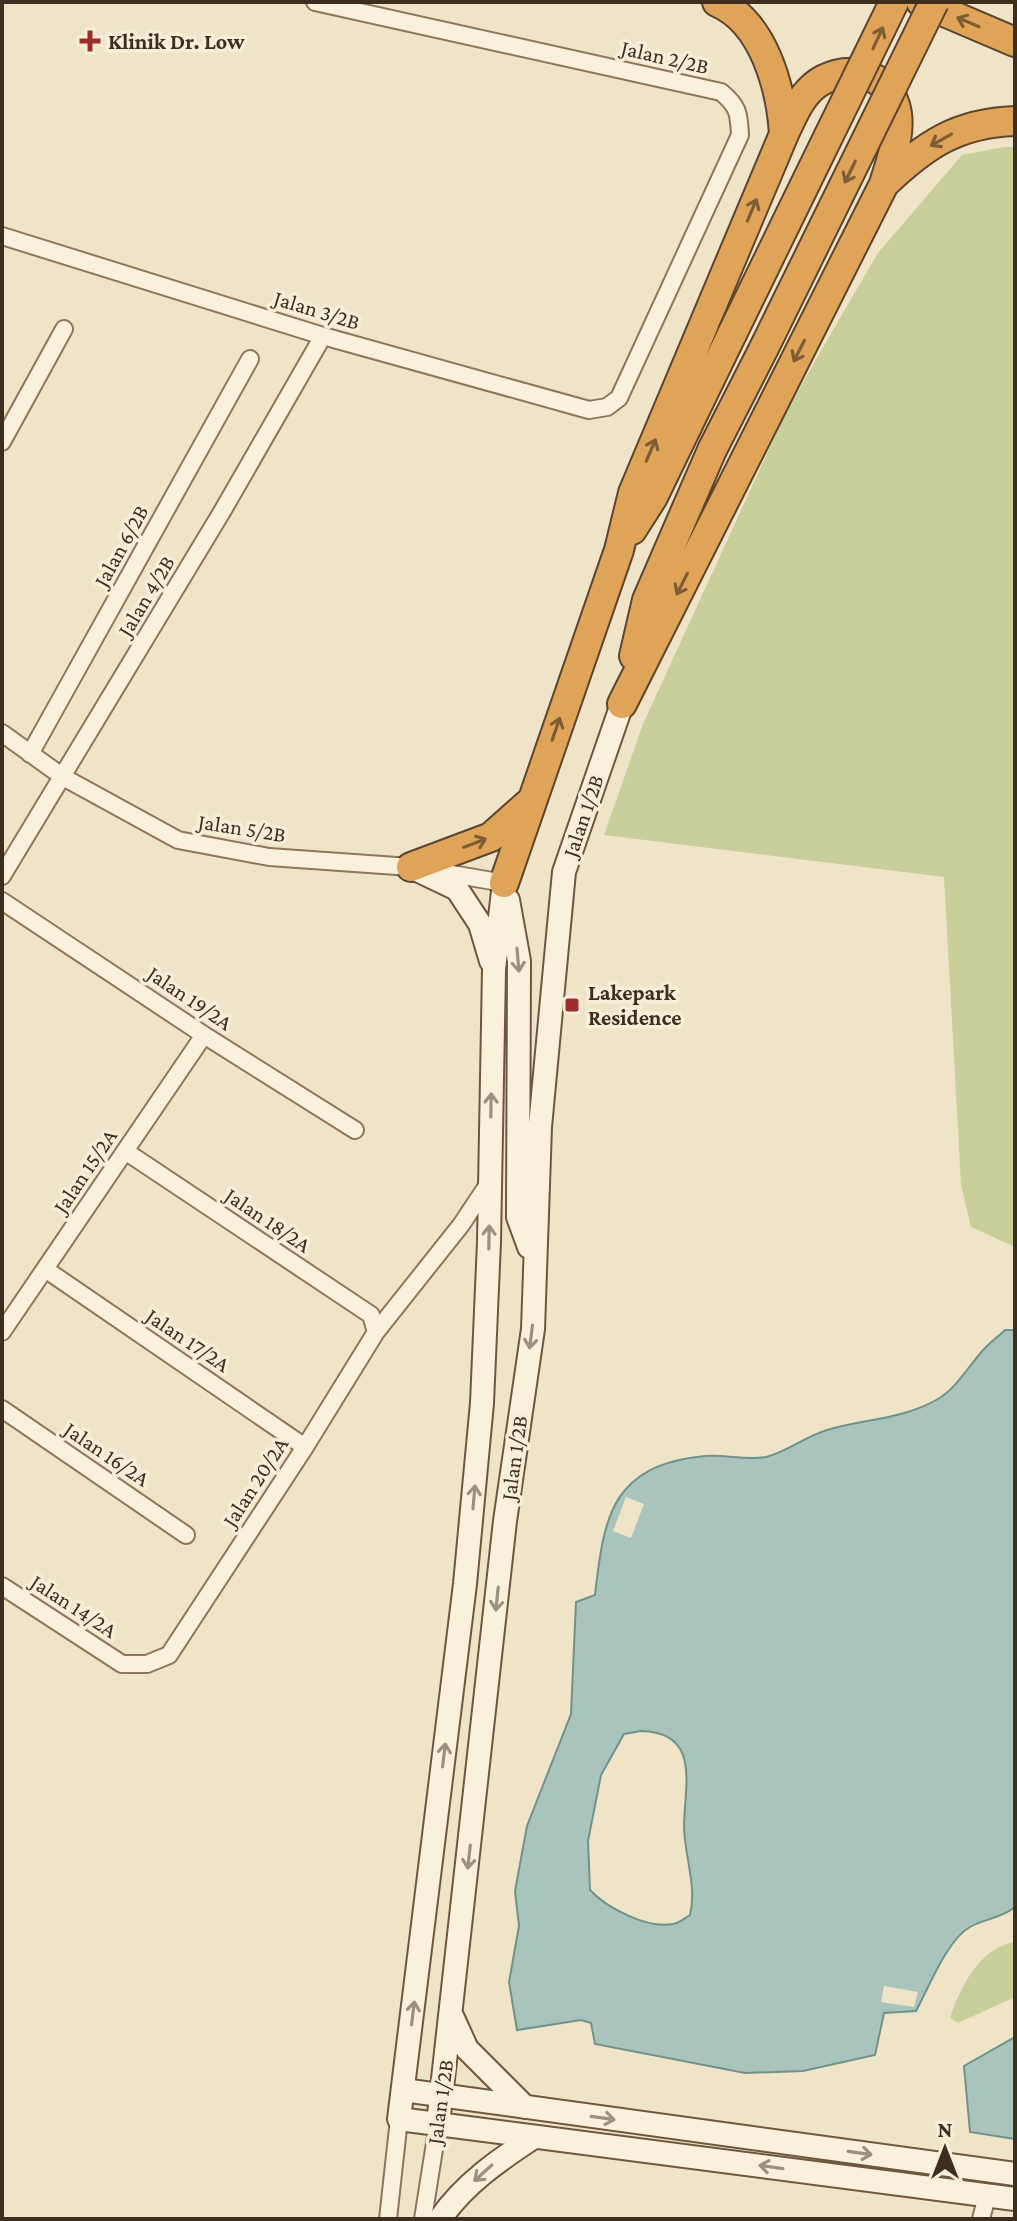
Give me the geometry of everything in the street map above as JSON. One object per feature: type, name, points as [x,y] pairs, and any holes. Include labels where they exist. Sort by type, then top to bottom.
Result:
[{"type":"highway","points":[[717,2],[750,30],[770,63],[781,100],[784,134]]},
{"type":"highway","points":[[619,550],[653,497],[894,2]]},
{"type":"highway","points":[[921,2],[1015,42]]},
{"type":"highway","points":[[622,704],[647,600],[712,450],[934,2]]},
{"type":"highway","points":[[504,883],[619,550],[633,493],[784,134],[797,106],[814,86],[832,76],[853,72],[875,77],[888,88],[896,106],[898,129],[884,184],[622,704]]},
{"type":"highway","points":[[884,184],[912,157],[943,137],[975,124],[1015,121]]},
{"type":"highway","points":[[411,867],[491,837],[530,802]]},
{"type":"street","name":"Jalan 2/2B","points":[[315,2],[721,92],[729,99],[739,114],[740,135],[619,398]]},
{"type":"street","name":"Jalan 3/2B","points":[[2,236],[323,336],[589,410],[607,407],[619,398]]},
{"type":"street","points":[[2,442],[64,329]]},
{"type":"street","name":"Jalan 4/2B","points":[[2,876],[237,487],[323,336]]},
{"type":"street","name":"Jalan 6/2B","points":[[30,754],[250,359]]},
{"type":"street","name":"Jalan 1/2B","points":[[423,2219],[443,2096],[505,1521],[533,1329],[540,1127],[564,872],[622,704]]},
{"type":"street","name":"Jalan 5/2B","points":[[2,733],[63,777],[178,840],[269,857],[411,867],[504,883]]},
{"type":"street","points":[[411,867],[457,889],[480,924],[494,969]]},
{"type":"street","name":"Jalan 1/2B","points":[[388,2219],[470,1537],[482,1403],[494,969],[504,883]]},
{"type":"street","points":[[504,883],[519,961],[518,1217],[534,1263]]},
{"type":"street","name":"Jalan 19/2A","points":[[2,901],[204,1035],[355,1130]]},
{"type":"street","name":"Jalan 15/2A","points":[[2,1332],[204,1035]]},
{"type":"street","name":"Jalan 18/2A","points":[[125,1151],[371,1315],[376,1332]]},
{"type":"street","name":"Jalan 20/2A","points":[[169,1655],[376,1332],[461,1225],[489,1183]]},
{"type":"street","name":"Jalan 17/2A","points":[[45,1269],[305,1447]]},
{"type":"street","name":"Jalan 16/2A","points":[[2,1409],[186,1535]]},
{"type":"street","name":"Jalan 14/2A","points":[[2,1586],[122,1664],[147,1664],[169,1655]]},
{"type":"street","points":[[452,2014],[467,2049],[525,2107]]},
{"type":"street","points":[[403,2090],[1015,2174]]},
{"type":"street","points":[[399,2119],[1015,2199]]},
{"type":"street","points":[[440,2219],[453,2201],[496,2162],[534,2137]]},
{"type":"street","points":[[981,2219],[987,2196]]},
{"type":"green space","points":[[1015,147],[1015,1247],[971,1227],[961,1185],[944,877],[604,835],[643,724],[787,410],[841,316],[878,253],[962,155]]},
{"type":"green space","points":[[1015,1942],[1015,1997],[958,2023],[950,2018],[973,1970],[991,1952]]},
{"type":"water","points":[[1005,1330],[1015,1330],[1015,1907],[962,1933],[946,1953],[916,2011],[884,2013],[875,2055],[803,2071],[745,2073],[595,2044],[591,2023],[581,2020],[517,2030],[509,1982],[519,1926],[515,1891],[527,1826],[571,1714],[576,1602],[595,1595],[603,1541],[618,1499],[632,1483],[650,1470],[674,1461],[705,1456],[766,1457],[827,1430],[925,1406],[950,1390],[982,1351]],"holes":[[[641,1731],[660,1734],[673,1741],[681,1751],[685,1764],[684,1828],[692,1894],[690,1915],[677,1923],[663,1925],[628,1916],[606,1904],[590,1890],[588,1841],[601,1775],[624,1734]]]},
{"type":"water","points":[[1015,2037],[1015,2139],[970,2132],[964,2066]]},
{"type":"pier","points":[[626,1497],[644,1504],[631,1538],[613,1531]]},
{"type":"pier","points":[[884,1986],[918,1992],[914,2007],[881,2002]]},
{"type":"place","name":"Klinik Dr. Low","points":[[90,41]]},
{"type":"place","name":"Lakepark Residence","points":[[572,1005]]}]
